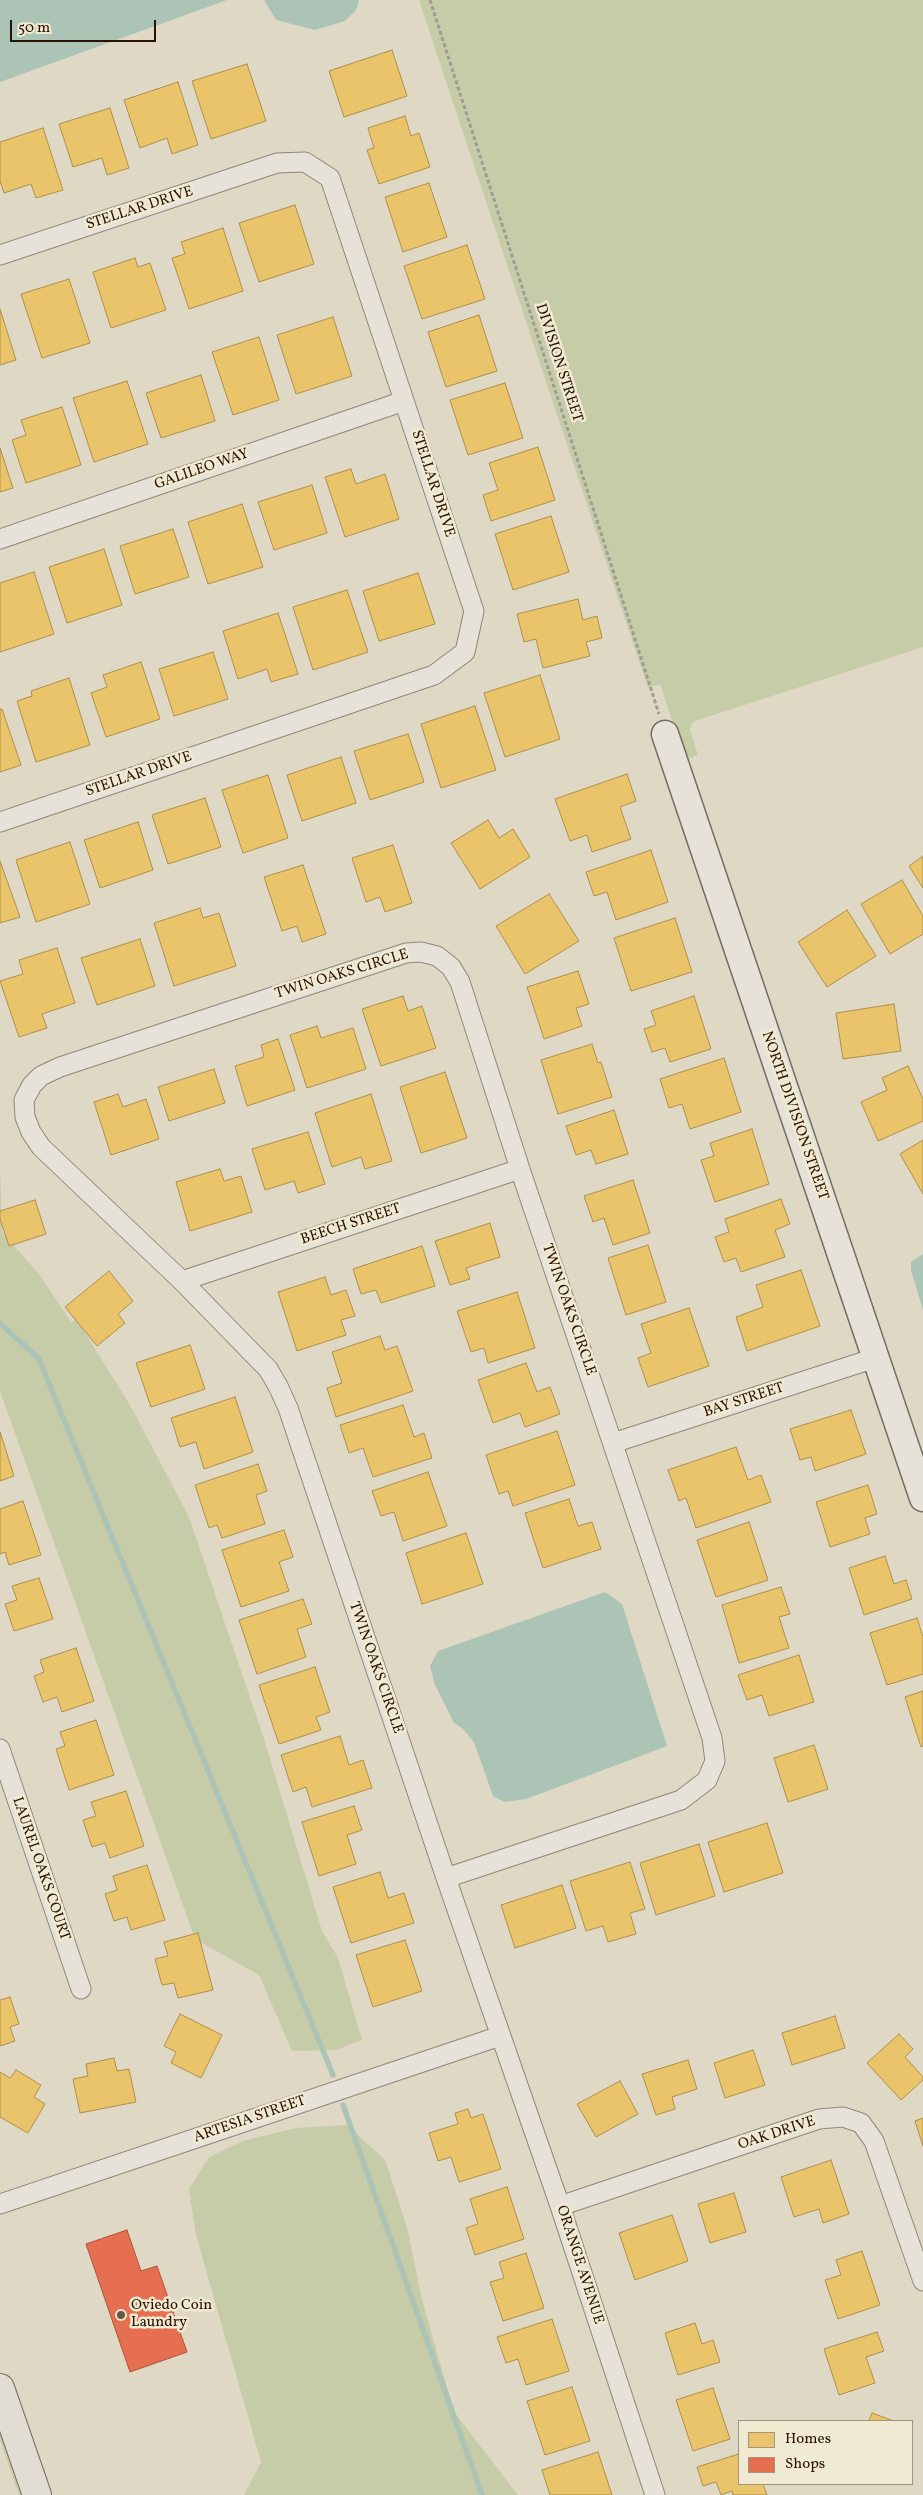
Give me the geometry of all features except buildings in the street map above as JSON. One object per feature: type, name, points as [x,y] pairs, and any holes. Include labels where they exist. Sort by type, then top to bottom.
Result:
[{"type":"main road","points":[[0,2388],[37,2495]]},
{"type":"street","name":"STELLAR DRIVE","points":[[0,255],[277,163],[305,162],[330,178],[474,611],[465,652],[434,675],[0,822]]},
{"type":"street","name":"GALILEO WAY","points":[[0,539],[404,400]]},
{"type":"street","name":"NORTH DIVISION STREET","points":[[665,734],[923,1498]]},
{"type":"street","name":"TWIN OAKS CIRCLE","points":[[446,1878],[681,1800],[707,1780],[715,1761],[712,1738],[520,1169],[460,982],[451,967],[437,956],[421,952],[406,953],[60,1067],[41,1076],[24,1100],[25,1117],[31,1132],[42,1147],[182,1281],[268,1369],[278,1386],[288,1408],[446,1878],[500,2036]]},
{"type":"street","name":"BEECH STREET","points":[[182,1281],[520,1169]]},
{"type":"street","name":"BAY STREET","points":[[613,1443],[875,1358]]},
{"type":"street","name":"LAUREL OAKS COURT","points":[[0,1749],[81,1989]]},
{"type":"street","name":"ARTESIA STREET","points":[[0,2204],[500,2036]]},
{"type":"street","name":"ORANGE AVENUE","points":[[500,2036],[560,2206],[655,2495]]},
{"type":"street","name":"OAK DRIVE","points":[[560,2206],[819,2119],[843,2117],[861,2123],[874,2141],[923,2281]]},
{"type":"path","name":"DIVISION STREET","points":[[430,0],[665,734]]},
{"type":"shaded area","points":[[0,0],[227,0],[0,82]]},
{"type":"shaded area","points":[[264,0],[359,0],[356,10],[345,21],[315,30],[276,20]]},
{"type":"shaded area","points":[[419,0],[923,0],[923,647],[695,721],[691,725],[690,730],[698,755],[685,760],[660,684],[648,688]]},
{"type":"shaded area","points":[[0,1164],[2,1232],[39,1274],[71,1322],[77,1320],[130,1405],[189,1517],[264,1739],[322,1931],[338,1958],[362,2040],[336,2050],[292,2051],[259,1975],[195,1939],[0,1391]]},
{"type":"shaded area","points":[[923,1254],[923,1310],[911,1270],[911,1262]]},
{"type":"shaded area","points":[[605,1592],[622,1604],[667,1746],[526,1799],[505,1802],[493,1796],[474,1742],[463,1729],[454,1723],[435,1685],[430,1666],[438,1651]]},
{"type":"shaded area","points":[[347,2125],[385,2160],[407,2227],[422,2300],[454,2412],[518,2495],[244,2495],[261,2462],[196,2235],[189,2189],[209,2157],[243,2141],[296,2128]]},
{"type":"shaded area","points":[[0,2419],[26,2495],[19,2495],[0,2440]]},
{"type":"waterway","points":[[0,1323],[39,1359],[333,2075]]},
{"type":"waterway","points":[[343,2105],[482,2495]]},
{"type":"place","name":"Oviedo Coin Laundry","points":[[121,2315]]}]
